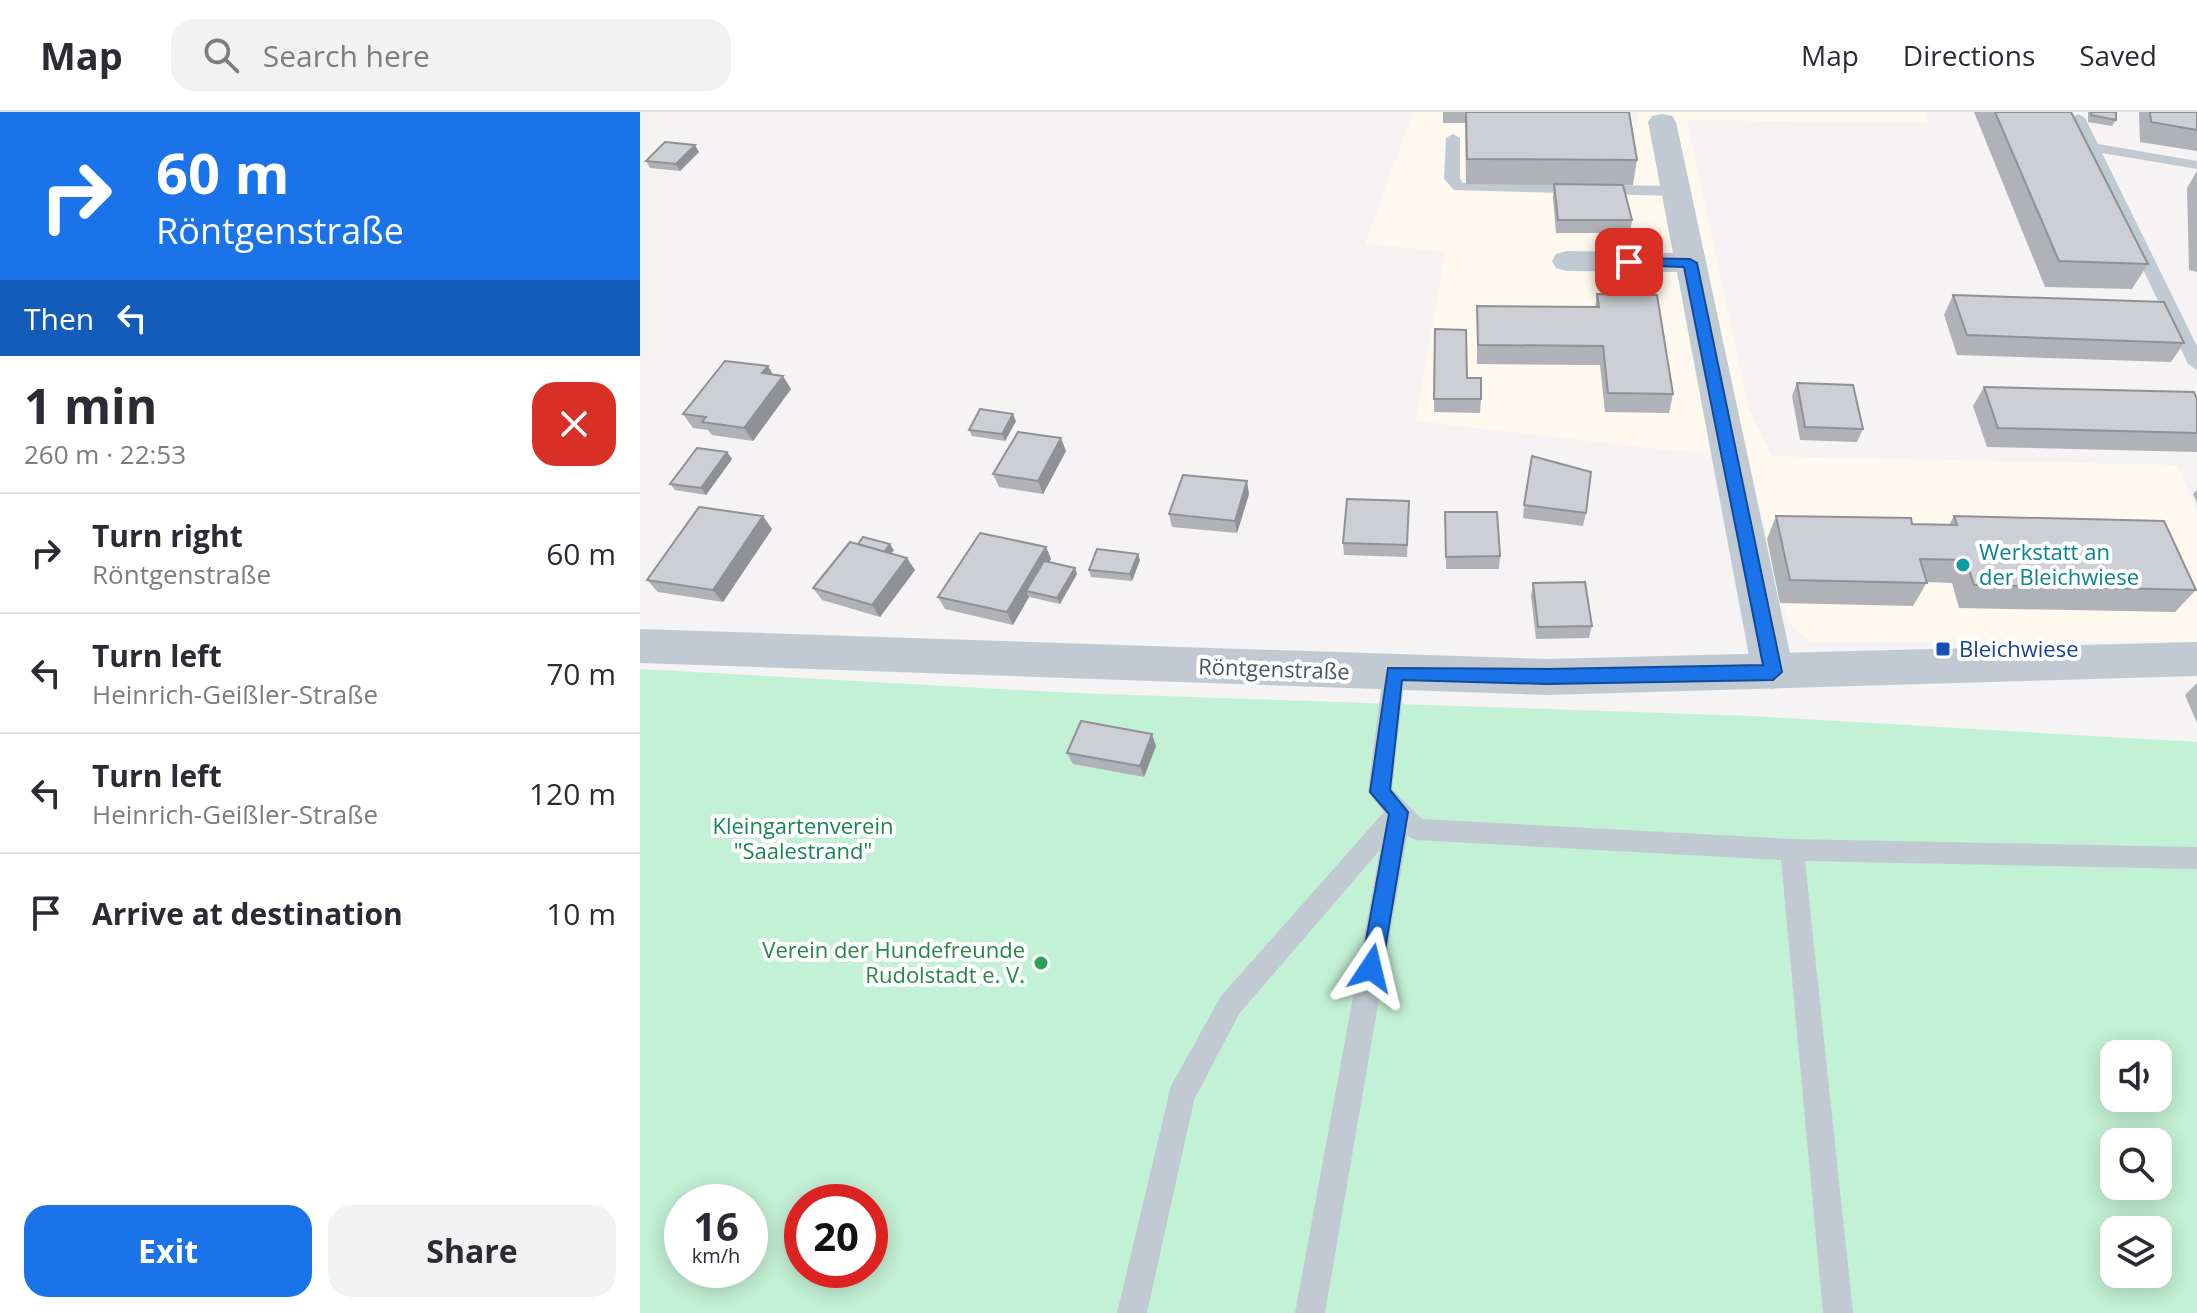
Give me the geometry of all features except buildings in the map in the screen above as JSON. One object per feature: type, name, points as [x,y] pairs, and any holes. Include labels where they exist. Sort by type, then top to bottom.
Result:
[{"type":"street","points":[[1662,122],[1773,672]]},
{"type":"street","points":[[1567,261],[1690,263]]},
{"type":"street","name":"Röntgenstraße","points":[[640,646],[1547,677],[2197,659]]},
{"type":"lane","points":[[2078,118],[2197,364]]},
{"type":"lane","points":[[1453,138],[1452,179],[1459,187],[1676,191]]},
{"type":"lane","points":[[2092,147],[2197,165]]},
{"type":"lane","points":[[1394,673],[1380,792],[1416,829],[1792,850],[2197,858]]},
{"type":"lane","points":[[1132,1313],[1181,1096],[1230,1005],[1399,812]]},
{"type":"lane","points":[[1310,1313],[1399,812]]},
{"type":"lane","points":[[1792,850],[1838,1313]]},
{"type":"shaded area","points":[[1413,112],[1601,112],[1638,123],[1637,112],[1926,112],[1929,123],[1687,120],[1748,406],[1772,456],[2177,465],[2197,512],[2197,641],[1810,642],[1788,622],[1747,452],[1675,451],[1416,421],[1445,252],[1365,244]]},
{"type":"green space","name":"Bleichwiese","points":[[640,669],[1074,693],[1751,716],[2197,742],[2197,1313],[640,1313]]},
{"type":"place","name":"Werkstatt an der Bleichwiese","points":[[1963,565]]},
{"type":"place","name":"Bleichwiese","points":[[1943,649]]},
{"type":"place","name":"Verein der Hundefreunde Rudolstadt e. V.","points":[[1041,963]]},
{"type":"route","points":[[1371,968],[1399,812],[1380,792],[1394,673],[1547,677],[1773,672],[1690,263],[1629,262]]},
{"type":"park label","name":"Kleingartenverein \"Saalestrand\"","points":[[803,838]]}]
